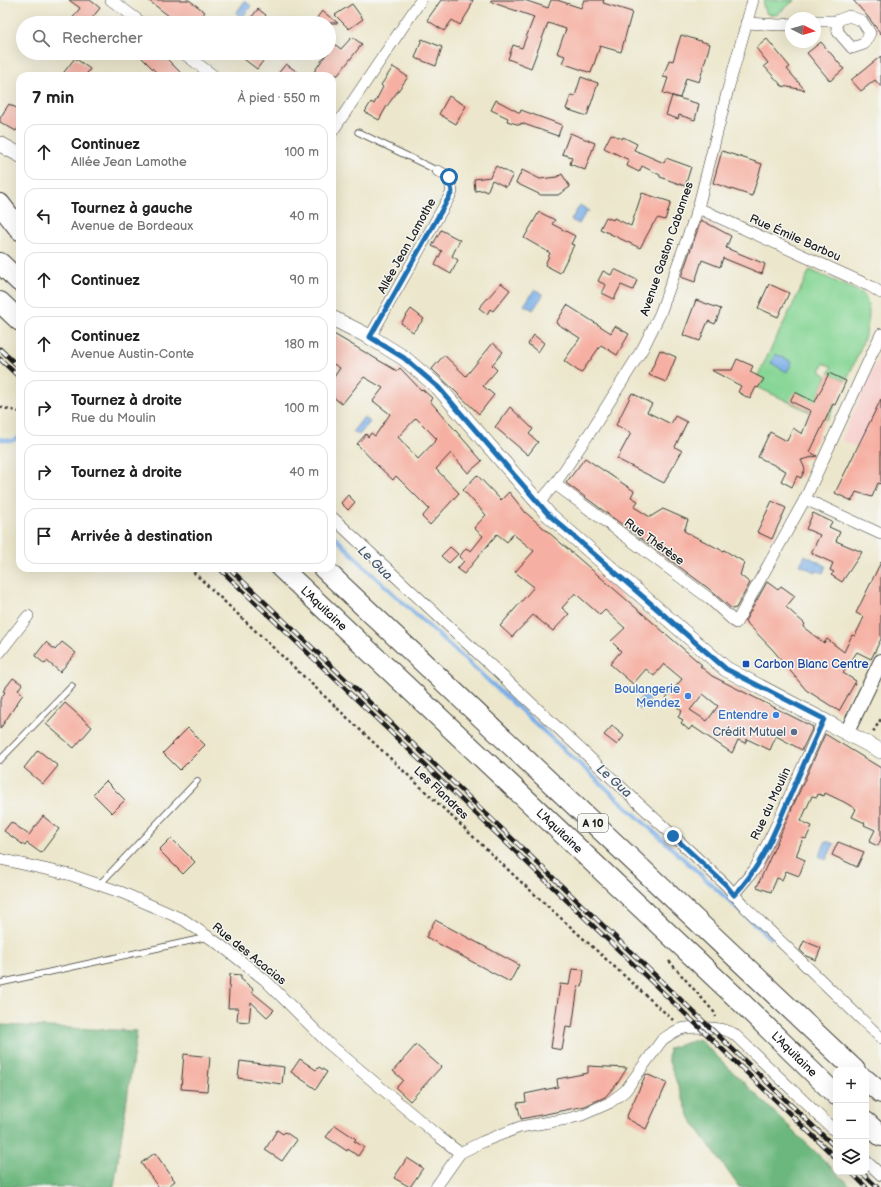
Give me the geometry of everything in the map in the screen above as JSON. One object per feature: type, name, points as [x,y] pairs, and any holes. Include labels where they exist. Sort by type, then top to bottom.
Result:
[{"type":"highway","points":[[0,204],[16,225]]},
{"type":"highway","points":[[0,263],[16,278]]},
{"type":"highway","points":[[0,302],[16,317]]},
{"type":"highway","name":"L'Aquitaine","points":[[285,572],[742,1003],[833,1092]]},
{"type":"highway","name":"A 10","points":[[327,572],[852,1067]]},
{"type":"highway","points":[[869,1083],[881,1093]]},
{"type":"highway","points":[[869,1125],[881,1136]]},
{"type":"main road","points":[[2,146],[16,153]]},
{"type":"main road","points":[[336,320],[370,337],[404,358],[439,388],[543,509],[726,669],[824,719],[881,751]]},
{"type":"street","points":[[111,0],[133,16]]},
{"type":"street","points":[[336,126],[421,0]]},
{"type":"street","name":"Avenue Gaston Cabannes","points":[[543,509],[554,484],[594,428],[643,348],[660,314],[698,208],[746,23],[754,0]]},
{"type":"street","points":[[821,21],[836,21]]},
{"type":"street","points":[[746,23],[785,24]]},
{"type":"street","points":[[192,60],[209,72]]},
{"type":"street","name":"Allée Jean Lamothe","points":[[370,337],[452,192],[449,177],[438,171]]},
{"type":"street","name":"Rue Émile Barbou","points":[[698,208],[870,286],[881,293]]},
{"type":"street","points":[[881,334],[805,499],[881,534]]},
{"type":"street","name":"Rue Thérèse","points":[[554,484],[710,599],[736,623],[805,499]]},
{"type":"street","points":[[336,521],[726,885],[734,895],[881,1038]]},
{"type":"street","points":[[0,652],[28,616]]},
{"type":"street","points":[[847,732],[881,661]]},
{"type":"street","name":"Rue du Moulin","points":[[734,895],[745,884],[755,869],[778,822],[824,719]]},
{"type":"street","name":"Rue des Acacias","points":[[0,859],[71,875],[123,893],[184,920],[264,980],[328,1043],[460,1153]]},
{"type":"street","points":[[436,1187],[460,1153],[502,1133],[520,1127],[567,1119],[595,1110],[609,1103],[625,1091],[662,1040],[670,1034],[682,1029],[719,1028],[728,1030],[734,1034],[833,1129]]},
{"type":"street","points":[[869,1164],[881,1175]]},
{"type":"lane","points":[[358,132],[438,171]]},
{"type":"lane","points":[[0,760],[72,686]]},
{"type":"lane","points":[[99,885],[197,781]]},
{"type":"lane","points":[[0,983],[208,937]]},
{"type":"path","points":[[0,407],[16,411]]},
{"type":"path","name":"Les Flandres","points":[[193,572],[520,881],[682,1029]]},
{"type":"path","points":[[669,961],[714,1012],[719,1028]]},
{"type":"shaded area","points":[[881,352],[881,458],[841,440]]},
{"type":"green space","points":[[765,0],[795,0],[776,15],[767,14],[763,5]]},
{"type":"green space","points":[[810,270],[862,293],[867,301],[869,312],[865,336],[846,381],[829,373],[832,367],[824,363],[820,371],[827,376],[818,397],[835,405],[827,420],[753,385]]},
{"type":"green space","points":[[0,1025],[137,1031],[114,1187],[0,1187]]},
{"type":"green space","points":[[699,1039],[833,1169],[833,1175],[839,1175],[852,1187],[739,1187],[690,1118],[668,1059],[669,1048]]},
{"type":"water","points":[[245,1],[251,6],[244,16],[240,16],[236,13]]},
{"type":"water","points":[[580,205],[589,211],[586,212],[579,224],[571,220]]},
{"type":"water","points":[[535,289],[543,295],[533,310],[524,305]]},
{"type":"water","points":[[775,354],[792,362],[787,372],[771,363]]},
{"type":"water","points":[[364,417],[370,422],[359,435],[353,431]]},
{"type":"water","points":[[805,555],[826,566],[823,573],[817,571],[815,572],[800,565]]},
{"type":"water","points":[[645,693],[651,698],[641,710],[635,705]]},
{"type":"water","points":[[826,841],[834,844],[826,860],[819,856]]},
{"type":"building","points":[[69,0],[90,0],[100,8],[94,16],[74,16],[80,8]]},
{"type":"building","points":[[148,0],[189,0],[205,12],[202,16],[169,16]]},
{"type":"building","points":[[441,0],[473,0],[470,9],[460,25],[452,20],[444,31],[427,20]]},
{"type":"building","points":[[491,0],[524,0],[548,8],[551,0],[557,0],[581,8],[584,0],[604,0],[603,3],[632,12],[621,52],[600,46],[591,73],[562,63],[565,56],[557,53],[566,29],[548,23],[531,68],[508,59],[513,45],[522,48],[534,17],[491,2]]},
{"type":"building","points":[[853,0],[881,0],[881,34],[868,17]]},
{"type":"building","points":[[352,4],[363,19],[349,29],[335,15]]},
{"type":"building","points":[[258,9],[266,15],[265,16],[252,16]]},
{"type":"building","points":[[322,11],[329,16],[318,16]]},
{"type":"building","points":[[681,35],[710,44],[699,82],[686,78],[680,98],[663,93],[668,78],[663,77],[669,60],[673,61]]},
{"type":"building","points":[[352,37],[362,44],[338,75],[336,75],[336,72],[314,72],[322,60],[336,60],[336,45],[341,49]]},
{"type":"building","points":[[422,39],[442,47],[436,66],[415,58]]},
{"type":"building","points":[[767,39],[790,67],[787,69],[805,90],[782,86],[764,66],[768,63],[756,48]]},
{"type":"building","points":[[821,42],[844,69],[830,81],[807,53],[813,48],[821,48]]},
{"type":"building","points":[[881,56],[881,87],[875,80],[861,91],[851,80]]},
{"type":"building","points":[[73,60],[78,60],[90,69],[88,72],[64,72]]},
{"type":"building","points":[[144,60],[168,60],[180,72],[156,72]]},
{"type":"building","points":[[245,60],[264,60],[257,69]]},
{"type":"building","points":[[286,64],[297,72],[279,72]]},
{"type":"building","points":[[393,67],[408,77],[379,120],[365,112],[371,102],[374,104],[383,87],[381,85]]},
{"type":"building","points":[[581,77],[598,83],[587,116],[566,109],[571,95],[575,96]]},
{"type":"building","points":[[449,96],[466,106],[456,124],[439,114]]},
{"type":"building","points":[[672,96],[699,104],[695,120],[679,115],[678,119],[666,115]]},
{"type":"building","points":[[496,100],[520,113],[521,110],[562,125],[558,136],[521,123],[520,125],[507,121],[508,118],[491,110]]},
{"type":"building","points":[[9,104],[16,108],[16,131],[0,122],[0,118]]},
{"type":"building","points":[[570,133],[595,143],[585,170],[570,164],[572,157],[562,154]]},
{"type":"building","points":[[611,134],[622,139],[623,137],[637,144],[634,150],[664,163],[666,158],[691,167],[685,186],[660,177],[660,175],[642,166],[639,172],[627,166],[629,160],[604,148]]},
{"type":"building","points":[[722,151],[762,164],[752,196],[713,183]]},
{"type":"building","points":[[496,166],[513,175],[506,187],[492,180],[487,192],[483,190],[475,191],[474,179],[490,177]]},
{"type":"building","points":[[522,170],[540,179],[557,177],[562,174],[570,187],[558,195],[541,195],[516,183]]},
{"type":"building","points":[[642,193],[671,202],[665,220],[658,218],[653,224],[640,248],[600,229],[606,217],[613,220],[614,218],[631,226]]},
{"type":"building","points":[[539,212],[555,220],[552,224],[575,236],[571,244],[574,245],[560,273],[545,265],[550,253],[524,238]]},
{"type":"building","points":[[701,220],[731,236],[726,248],[765,264],[762,274],[723,258],[720,267],[702,260],[695,282],[681,277]]},
{"type":"building","points":[[441,230],[460,240],[452,256],[458,260],[451,274],[435,265],[442,251],[432,246]]},
{"type":"building","points":[[614,269],[637,280],[633,290],[621,285],[614,299],[602,293],[606,285],[598,281],[603,271],[611,275]]},
{"type":"building","points":[[501,283],[510,290],[493,311],[490,309],[487,314],[479,308]]},
{"type":"building","points":[[769,284],[789,293],[778,317],[758,308]]},
{"type":"building","points":[[696,300],[721,309],[715,324],[708,321],[700,341],[683,335]]},
{"type":"building","points":[[567,305],[611,333],[615,326],[629,334],[617,355],[601,345],[581,373],[564,361],[580,338],[556,323]]},
{"type":"building","points":[[411,309],[424,319],[413,332],[401,323]]},
{"type":"building","points":[[336,335],[397,371],[400,368],[421,390],[422,389],[432,398],[430,401],[482,461],[468,473],[451,453],[436,469],[459,493],[430,525],[422,517],[429,509],[396,476],[393,480],[357,444],[366,434],[368,437],[371,433],[375,436],[390,414],[373,401],[383,388],[364,377],[342,404],[336,399],[336,374],[340,368],[336,366]],"holes":[[[416,418],[437,439],[418,459],[398,437]]]},
{"type":"building","points":[[534,335],[544,343],[538,352],[528,344]]},
{"type":"building","points":[[493,343],[503,352],[492,365],[497,370],[483,386],[494,395],[479,414],[432,369],[444,355],[466,376]]},
{"type":"building","points":[[660,350],[676,357],[666,382],[649,375]]},
{"type":"building","points":[[737,359],[753,366],[750,372],[764,379],[758,388],[756,387],[750,399],[738,392],[741,386],[711,370],[732,370]]},
{"type":"building","points":[[829,373],[846,381],[810,452],[817,456],[801,460],[805,469],[801,478],[797,476],[792,487],[781,481],[786,471],[758,457],[770,432],[787,441],[793,428],[802,434],[811,411],[790,401],[795,392],[815,402]]},
{"type":"building","points":[[632,393],[652,404],[647,412],[671,424],[675,416],[687,422],[675,447],[682,451],[664,483],[617,459],[631,433],[616,425]]},
{"type":"building","points":[[881,399],[881,484],[878,483],[872,497],[856,492],[852,501],[835,493]]},
{"type":"building","points":[[510,407],[533,429],[529,434],[538,442],[528,455],[495,427]]},
{"type":"building","points":[[585,458],[634,491],[631,497],[638,501],[634,507],[650,517],[663,509],[688,520],[684,531],[723,551],[724,550],[744,562],[740,575],[750,583],[736,608],[732,609],[708,588],[566,483]]},
{"type":"building","points":[[477,475],[501,500],[509,492],[525,512],[702,665],[700,666],[712,676],[813,727],[802,750],[776,736],[770,750],[747,739],[745,743],[738,740],[732,753],[692,726],[689,730],[681,723],[683,720],[678,717],[682,711],[666,698],[682,679],[664,664],[654,676],[646,669],[633,684],[610,664],[621,651],[611,641],[625,628],[605,610],[600,615],[575,593],[562,608],[569,614],[553,631],[533,615],[512,637],[500,626],[534,587],[515,572],[534,551],[513,534],[507,542],[497,534],[464,574],[457,569],[464,561],[459,557],[466,548],[471,551],[483,536],[474,528],[486,515],[463,490]],"holes":[[[703,694],[718,706],[707,721],[690,710]]]},
{"type":"building","points":[[348,495],[355,502],[348,510],[341,503]]},
{"type":"building","points":[[772,501],[786,508],[772,539],[757,532]]},
{"type":"building","points":[[813,513],[832,522],[829,527],[840,532],[836,541],[862,552],[842,582],[831,575],[834,572],[830,570],[833,563],[811,553],[820,535],[806,529]]},
{"type":"building","points":[[450,547],[458,554],[449,563],[441,556]]},
{"type":"building","points":[[881,562],[881,639],[871,659],[857,652],[843,673],[856,681],[839,711],[806,690],[773,650],[745,621],[767,582],[778,590],[781,586],[795,596],[786,607],[805,624],[803,627],[824,643],[827,639],[844,652],[852,635],[855,636],[864,617],[856,613]]},
{"type":"building","points":[[46,642],[55,650],[62,642],[76,653],[60,672],[47,661],[45,664],[35,656]]},
{"type":"building","points":[[13,678],[22,684],[18,690],[23,694],[0,729],[0,700],[5,692],[3,691]]},
{"type":"building","points":[[65,703],[92,727],[74,748],[46,724]]},
{"type":"building","points":[[612,726],[624,736],[617,745],[604,735]]},
{"type":"building","points":[[188,728],[205,745],[180,770],[163,753]]},
{"type":"building","points":[[825,734],[881,768],[881,839],[878,846],[869,842],[875,830],[852,817],[856,809],[825,793],[824,796],[818,794],[817,797],[812,796],[801,821],[812,826],[806,839],[803,838],[796,856],[805,860],[799,876],[786,871],[782,880],[777,878],[771,892],[757,887]]},
{"type":"building","points":[[38,750],[58,766],[43,784],[24,768]]},
{"type":"building","points":[[106,781],[125,800],[112,813],[93,794]]},
{"type":"building","points":[[43,816],[59,829],[41,853],[27,843],[25,846],[4,831],[11,822],[29,835]]},
{"type":"building","points":[[171,838],[195,862],[183,874],[159,850]]},
{"type":"building","points":[[838,842],[864,852],[857,867],[832,855]]},
{"type":"building","points":[[435,920],[519,965],[510,982],[426,937]]},
{"type":"building","points":[[804,941],[821,948],[816,960],[806,956],[800,950]]},
{"type":"building","points":[[572,969],[584,970],[582,987],[578,986],[572,1028],[566,1027],[562,1050],[551,1048],[560,984],[569,985]]},
{"type":"building","points":[[230,974],[241,975],[241,979],[253,989],[252,992],[274,1010],[267,1017],[251,1002],[249,1022],[237,1021],[238,1008],[228,1008]]},
{"type":"building","points":[[416,1045],[441,1067],[410,1101],[396,1088],[403,1080],[393,1071]]},
{"type":"building","points":[[184,1054],[210,1057],[207,1091],[181,1089]]},
{"type":"building","points":[[300,1059],[316,1070],[319,1067],[327,1072],[316,1089],[291,1072]]},
{"type":"building","points":[[240,1061],[284,1067],[282,1084],[238,1078]]},
{"type":"building","points":[[588,1066],[627,1068],[617,1084],[605,1097],[585,1106],[521,1119],[517,1103],[526,1102],[525,1094],[558,1087],[557,1079],[588,1073]]},
{"type":"building","points":[[646,1074],[667,1083],[646,1129],[626,1118]]},
{"type":"building","points":[[335,1125],[356,1139],[354,1141],[364,1147],[358,1156],[348,1149],[347,1151],[326,1137]]},
{"type":"building","points":[[277,1130],[283,1134],[285,1132],[297,1140],[282,1161],[265,1150]]},
{"type":"building","points":[[155,1153],[175,1181],[167,1187],[158,1187],[141,1163]]},
{"type":"building","points":[[407,1158],[423,1168],[410,1187],[394,1178]]},
{"type":"waterway","name":"Le Gua","points":[[0,439],[12,441],[16,439]]},
{"type":"waterway","name":"Le Gua","points":[[336,538],[375,577],[770,938]]},
{"type":"railway","points":[[0,349],[16,364]]},
{"type":"railway","points":[[0,359],[16,374]]},
{"type":"railway","points":[[223,572],[833,1155]]},
{"type":"railway","points":[[233,572],[833,1145]]},
{"type":"railway","points":[[854,1175],[866,1187]]},
{"type":"railway","points":[[864,1175],[877,1187]]},
{"type":"place","name":"Carbon Blanc Centre","points":[[746,664]]},
{"type":"place","name":"Boulangerie Mendez","points":[[688,696]]},
{"type":"place","name":"Entendre","points":[[776,715]]},
{"type":"place","name":"Crédit Mutuel","points":[[794,732]]},
{"type":"route","points":[[449,177],[452,192],[370,337],[404,358],[439,388],[504,465],[548,514],[726,669],[824,719],[778,822],[755,869],[745,884],[734,895],[726,885],[673,836]]}]
